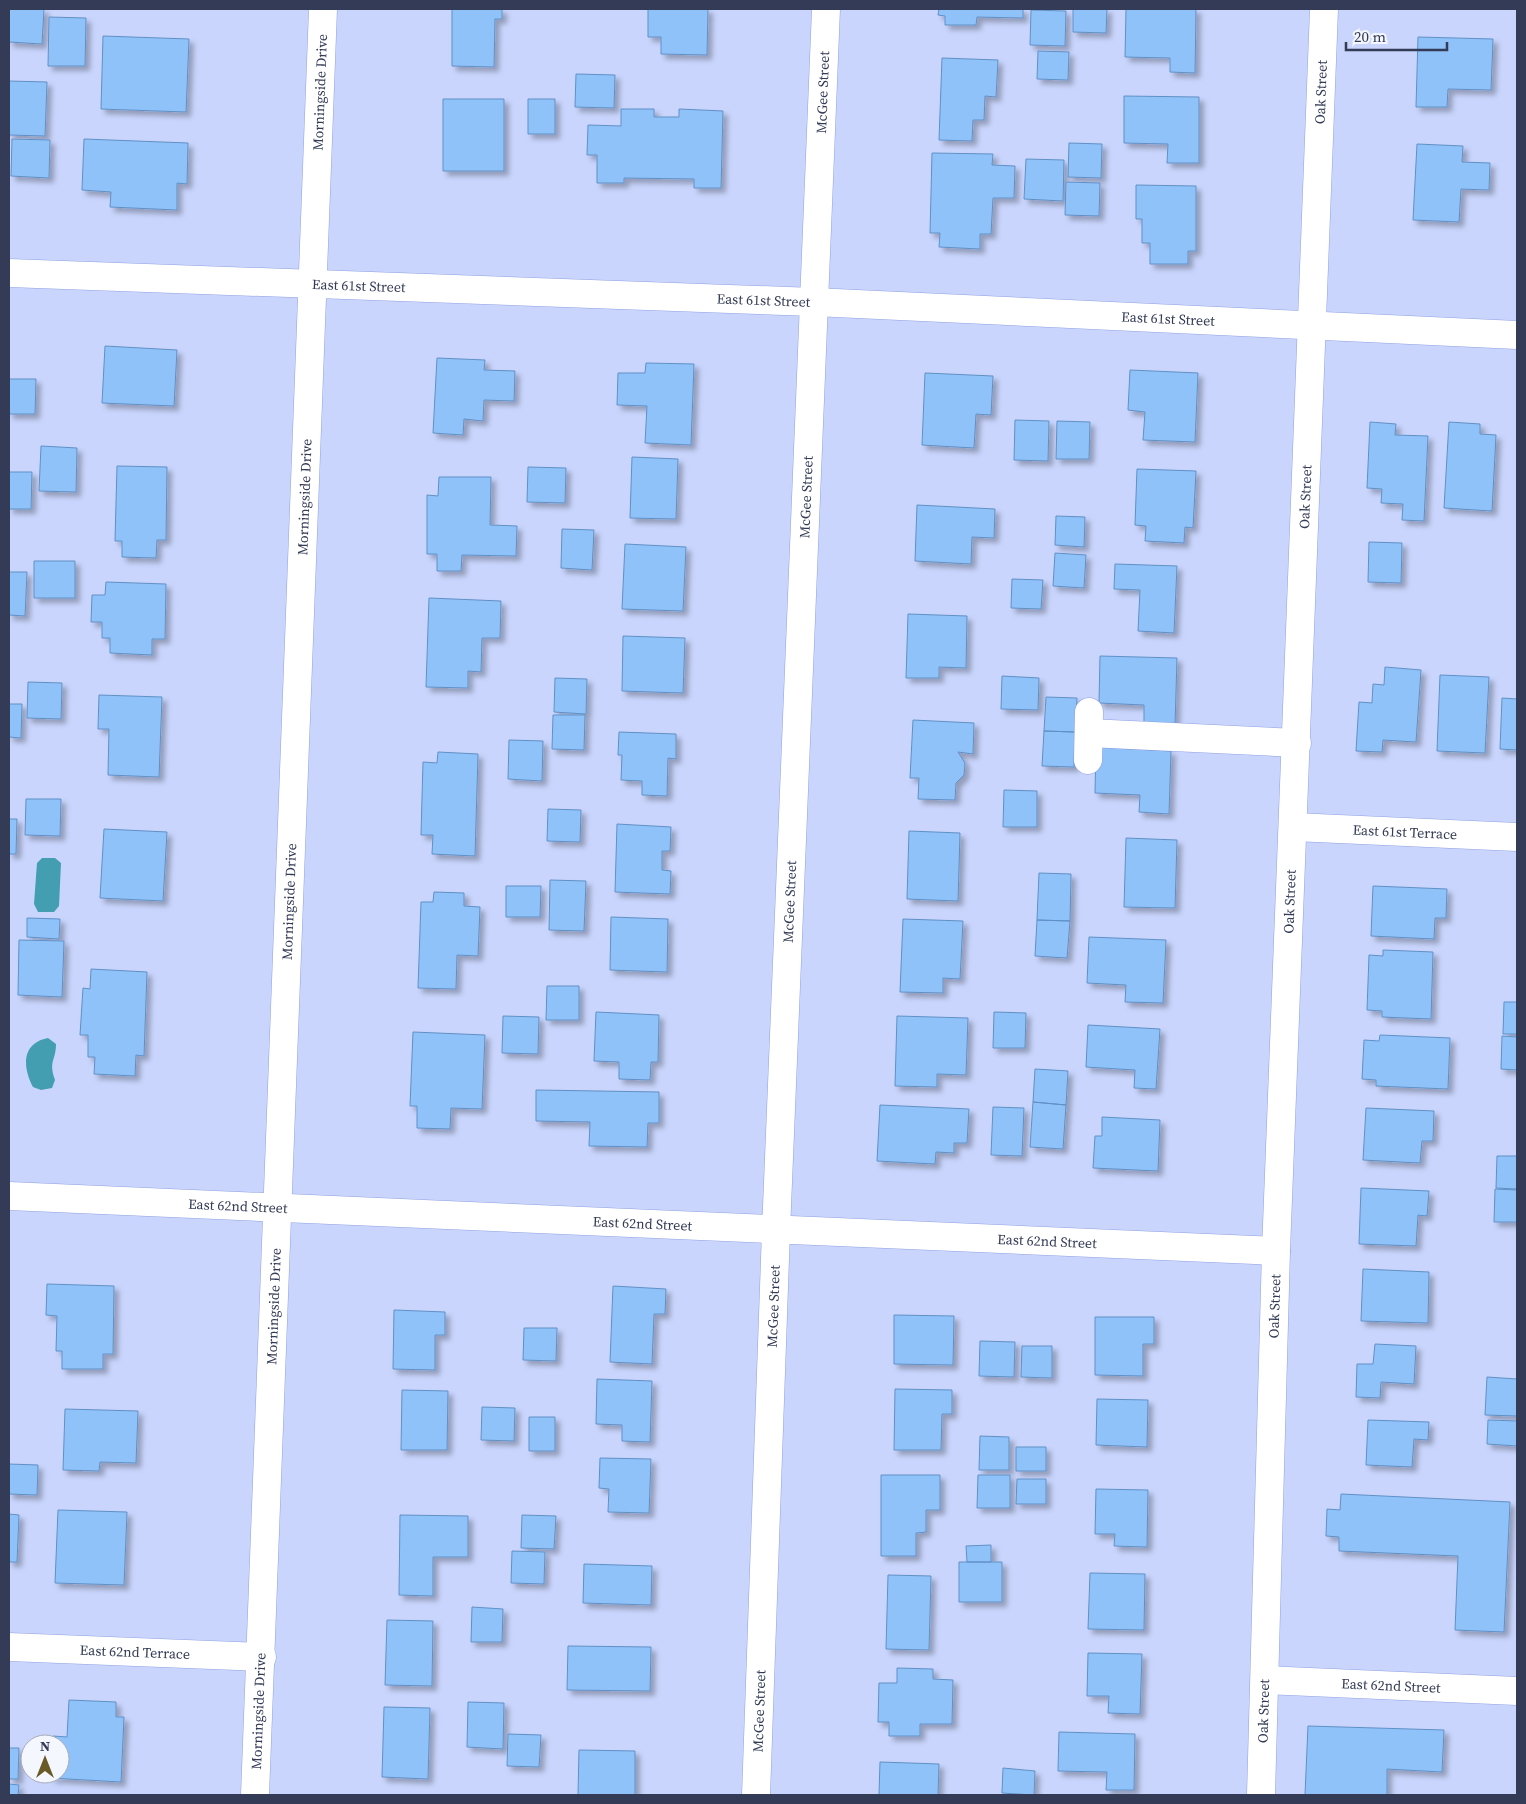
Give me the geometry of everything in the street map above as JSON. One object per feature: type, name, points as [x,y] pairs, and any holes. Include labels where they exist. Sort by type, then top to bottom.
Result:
[{"type":"street","name":"Morningside Drive","points":[[255,1795],[262,1657],[323,9]]},
{"type":"street","name":"McGee Street","points":[[756,1795],[776,1230],[826,9]]},
{"type":"street","name":"Oak Street","points":[[1261,1795],[1276,1251],[1314,325],[1324,9]]},
{"type":"street","name":"East 61st Street","points":[[9,272],[814,302],[1517,336]]},
{"type":"street","points":[[1089,735],[1297,743]]},
{"type":"street","name":"East 61st Terrace","points":[[1294,827],[1517,837]]},
{"type":"street","name":"East 62nd Street","points":[[9,1196],[1276,1251]]},
{"type":"street","name":"East 62nd Terrace","points":[[9,1646],[262,1657]]},
{"type":"street","name":"East 62nd Street","points":[[1265,1680],[1517,1692]]},
{"type":"shaded area","points":[[42,858],[55,858],[61,863],[59,906],[54,912],[38,912],[34,904],[37,863]]},
{"type":"shaded area","points":[[48,1038],[56,1044],[52,1065],[55,1080],[52,1088],[41,1090],[33,1087],[29,1079],[26,1064],[27,1056],[33,1045]]},
{"type":"building","points":[[9,9],[44,9],[42,44],[9,42]]},
{"type":"building","points":[[452,9],[502,9],[502,19],[495,19],[494,67],[452,66]]},
{"type":"building","points":[[648,9],[708,9],[707,55],[661,54],[661,37],[648,37]]},
{"type":"building","points":[[939,9],[1023,9],[1023,18],[977,17],[976,25],[945,25],[945,16],[938,15]]},
{"type":"building","points":[[1073,9],[1107,9],[1106,33],[1073,32]]},
{"type":"building","points":[[1126,9],[1196,9],[1195,73],[1170,72],[1170,58],[1125,57]]},
{"type":"building","points":[[1031,10],[1066,11],[1065,46],[1030,45]]},
{"type":"building","points":[[49,17],[86,18],[85,66],[48,66]]},
{"type":"building","points":[[103,36],[189,39],[186,112],[101,109]]},
{"type":"building","points":[[1418,37],[1493,39],[1491,90],[1448,89],[1447,107],[1416,107]]},
{"type":"building","points":[[1038,51],[1069,52],[1068,80],[1037,79]]},
{"type":"building","points":[[942,58],[998,60],[996,97],[985,96],[984,120],[973,120],[972,141],[939,140]]},
{"type":"building","points":[[576,74],[615,75],[614,108],[575,107]]},
{"type":"building","points":[[9,81],[47,82],[45,136],[9,135]]},
{"type":"building","points":[[1124,96],[1199,97],[1199,163],[1167,163],[1168,144],[1124,143]]},
{"type":"building","points":[[443,99],[504,99],[504,171],[443,171]]},
{"type":"building","points":[[528,99],[555,99],[555,134],[528,134]]},
{"type":"building","points":[[621,109],[654,109],[654,117],[679,117],[679,109],[723,111],[721,188],[694,188],[694,179],[624,178],[624,183],[597,183],[597,155],[587,155],[588,125],[621,126]]},
{"type":"building","points":[[12,139],[50,140],[49,178],[11,176]]},
{"type":"building","points":[[84,139],[188,143],[187,184],[177,183],[177,210],[110,207],[111,192],[82,190]]},
{"type":"building","points":[[1069,143],[1102,144],[1101,178],[1068,177]]},
{"type":"building","points":[[1417,144],[1463,146],[1462,162],[1490,163],[1489,190],[1461,189],[1459,222],[1413,220]]},
{"type":"building","points":[[932,153],[993,154],[992,165],[1015,166],[1014,198],[993,198],[991,234],[980,234],[980,249],[939,247],[940,233],[930,233]]},
{"type":"building","points":[[1026,159],[1064,160],[1063,201],[1024,199]]},
{"type":"building","points":[[1066,182],[1100,183],[1099,216],[1065,215]]},
{"type":"building","points":[[1136,185],[1196,186],[1196,251],[1188,251],[1188,264],[1150,264],[1150,243],[1142,243],[1142,219],[1136,219]]},
{"type":"building","points":[[105,346],[177,350],[174,406],[102,403]]},
{"type":"building","points":[[437,358],[485,360],[484,370],[515,371],[514,401],[484,400],[483,421],[464,419],[463,435],[433,433]]},
{"type":"building","points":[[646,363],[694,364],[691,445],[645,443],[647,406],[617,405],[618,373],[645,373]]},
{"type":"building","points":[[1130,370],[1198,373],[1195,442],[1143,440],[1145,412],[1128,410]]},
{"type":"building","points":[[925,373],[993,376],[991,415],[976,414],[974,448],[922,445]]},
{"type":"building","points":[[9,379],[36,379],[35,414],[9,414]]},
{"type":"building","points":[[1015,420],[1049,421],[1048,461],[1014,460]]},
{"type":"building","points":[[1057,421],[1090,422],[1089,459],[1056,459]]},
{"type":"building","points":[[1370,422],[1396,424],[1395,435],[1428,436],[1424,521],[1402,520],[1403,504],[1381,503],[1382,489],[1367,488]]},
{"type":"building","points":[[1449,422],[1480,424],[1480,434],[1496,435],[1492,511],[1444,508]]},
{"type":"building","points":[[41,446],[77,448],[76,492],[39,491]]},
{"type":"building","points":[[632,457],[678,459],[676,519],[630,518]]},
{"type":"building","points":[[117,466],[167,467],[166,540],[157,540],[156,558],[122,557],[122,541],[115,541]]},
{"type":"building","points":[[528,467],[566,468],[565,503],[527,502]]},
{"type":"building","points":[[1137,469],[1196,471],[1193,528],[1185,527],[1184,543],[1145,541],[1146,526],[1135,525]]},
{"type":"building","points":[[9,472],[32,472],[31,509],[9,509]]},
{"type":"building","points":[[439,477],[491,477],[490,525],[517,526],[516,556],[462,555],[461,571],[437,571],[437,554],[427,554],[427,495],[438,496]]},
{"type":"building","points":[[917,505],[995,509],[994,538],[972,537],[971,564],[915,561]]},
{"type":"building","points":[[1056,516],[1085,517],[1084,547],[1055,545]]},
{"type":"building","points":[[562,529],[594,530],[592,570],[561,568]]},
{"type":"building","points":[[1369,542],[1402,543],[1401,583],[1368,582]]},
{"type":"building","points":[[625,544],[686,547],[683,611],[622,609]]},
{"type":"building","points":[[1055,553],[1086,555],[1084,588],[1053,586]]},
{"type":"building","points":[[34,561],[75,561],[75,598],[34,598]]},
{"type":"building","points":[[1115,564],[1177,566],[1174,633],[1138,631],[1140,590],[1114,589]]},
{"type":"building","points":[[9,572],[27,572],[25,616],[9,615]]},
{"type":"building","points":[[1012,579],[1043,580],[1041,609],[1011,608]]},
{"type":"building","points":[[106,582],[166,584],[165,639],[152,639],[152,655],[110,653],[110,638],[102,638],[102,622],[91,622],[92,595],[105,595]]},
{"type":"building","points":[[429,598],[501,601],[500,638],[482,638],[481,672],[468,671],[468,688],[426,687]]},
{"type":"building","points":[[908,614],[967,616],[966,668],[939,667],[939,678],[906,678]]},
{"type":"building","points":[[623,636],[685,638],[683,693],[622,691]]},
{"type":"building","points":[[1100,656],[1177,658],[1175,725],[1144,724],[1144,705],[1099,703]]},
{"type":"building","points":[[1385,667],[1421,670],[1416,742],[1383,740],[1382,752],[1356,751],[1359,702],[1372,703],[1373,684],[1384,685]]},
{"type":"building","points":[[1440,675],[1489,677],[1485,753],[1437,751]]},
{"type":"building","points":[[1002,676],[1039,678],[1038,710],[1001,709]]},
{"type":"building","points":[[555,678],[587,679],[586,714],[554,712]]},
{"type":"building","points":[[28,682],[62,683],[61,719],[27,718]]},
{"type":"building","points":[[99,695],[162,697],[159,777],[108,775],[109,729],[98,729]]},
{"type":"building","points":[[1046,697],[1077,698],[1075,732],[1044,731]]},
{"type":"building","points":[[1502,698],[1517,699],[1517,750],[1500,749]]},
{"type":"building","points":[[9,704],[22,704],[21,738],[9,737]]},
{"type":"building","points":[[553,715],[585,715],[584,750],[552,749]]},
{"type":"building","points":[[913,720],[974,723],[973,754],[958,752],[965,763],[964,775],[956,783],[955,800],[918,799],[919,778],[910,778]]},
{"type":"building","points":[[1044,731],[1075,732],[1074,767],[1042,766]]},
{"type":"building","points":[[619,732],[676,734],[676,759],[668,758],[667,796],[642,795],[642,781],[621,780],[622,755],[618,755]]},
{"type":"building","points":[[509,740],[543,741],[542,781],[508,779]]},
{"type":"building","points":[[1096,747],[1171,751],[1169,814],[1139,812],[1140,795],[1095,793]]},
{"type":"building","points":[[438,752],[478,754],[475,856],[432,854],[433,835],[421,835],[423,762],[437,763]]},
{"type":"building","points":[[1004,790],[1037,791],[1037,827],[1003,827]]},
{"type":"building","points":[[26,799],[61,799],[60,836],[25,835]]},
{"type":"building","points":[[548,809],[581,810],[580,842],[547,841]]},
{"type":"building","points":[[9,819],[17,819],[16,854],[9,854]]},
{"type":"building","points":[[617,824],[671,827],[670,851],[662,851],[662,870],[671,871],[670,894],[615,892]]},
{"type":"building","points":[[104,829],[167,832],[163,901],[100,898]]},
{"type":"building","points":[[909,831],[960,833],[958,901],[907,899]]},
{"type":"building","points":[[1126,838],[1177,840],[1175,908],[1124,907]]},
{"type":"building","points":[[1039,873],[1071,874],[1070,921],[1037,920]]},
{"type":"building","points":[[550,880],[586,881],[584,931],[549,930]]},
{"type":"building","points":[[506,886],[541,886],[540,917],[506,917]]},
{"type":"building","points":[[1373,886],[1447,889],[1446,918],[1435,918],[1434,939],[1371,936]]},
{"type":"building","points":[[434,892],[464,893],[464,906],[480,907],[478,956],[457,955],[456,989],[418,988],[421,902],[433,902]]},
{"type":"building","points":[[611,917],[668,919],[667,972],[610,970]]},
{"type":"building","points":[[27,918],[60,919],[59,939],[27,937]]},
{"type":"building","points":[[903,919],[963,921],[960,979],[943,978],[943,993],[900,992]]},
{"type":"building","points":[[1037,920],[1070,921],[1067,958],[1035,956]]},
{"type":"building","points":[[1089,937],[1166,940],[1163,1003],[1125,1002],[1126,985],[1087,983]]},
{"type":"building","points":[[19,940],[64,941],[62,997],[18,995]]},
{"type":"building","points":[[1383,950],[1433,952],[1431,1019],[1382,1017],[1382,1011],[1367,1010],[1369,955],[1383,956]]},
{"type":"building","points":[[91,969],[147,972],[144,1056],[136,1055],[135,1076],[94,1074],[95,1057],[88,1057],[88,1035],[80,1035],[83,988],[90,989]]},
{"type":"building","points":[[547,986],[579,986],[579,1020],[546,1020]]},
{"type":"building","points":[[1504,1002],[1517,1002],[1517,1034],[1503,1034]]},
{"type":"building","points":[[596,1012],[659,1015],[658,1062],[651,1062],[650,1080],[619,1079],[619,1062],[594,1061]]},
{"type":"building","points":[[994,1012],[1026,1013],[1025,1048],[993,1048]]},
{"type":"building","points":[[503,1016],[539,1017],[538,1054],[502,1053]]},
{"type":"building","points":[[897,1016],[968,1018],[966,1075],[937,1074],[937,1087],[895,1086]]},
{"type":"building","points":[[1088,1025],[1160,1029],[1156,1089],[1134,1088],[1135,1070],[1086,1067]]},
{"type":"building","points":[[413,1032],[485,1035],[482,1109],[451,1108],[450,1129],[417,1128],[417,1106],[410,1106]]},
{"type":"building","points":[[1380,1035],[1450,1038],[1448,1089],[1376,1086],[1376,1080],[1362,1079],[1364,1040],[1379,1041]]},
{"type":"building","points":[[1502,1036],[1517,1037],[1517,1070],[1501,1069]]},
{"type":"building","points":[[1035,1069],[1068,1071],[1066,1105],[1033,1102]]},
{"type":"building","points":[[536,1090],[659,1092],[659,1123],[648,1123],[647,1147],[589,1146],[590,1122],[536,1121]]},
{"type":"building","points":[[1033,1102],[1066,1105],[1063,1149],[1030,1147]]},
{"type":"building","points":[[880,1105],[969,1109],[967,1143],[954,1143],[954,1153],[936,1152],[935,1164],[877,1161]]},
{"type":"building","points":[[993,1107],[1024,1108],[1022,1156],[991,1155]]},
{"type":"building","points":[[1366,1108],[1434,1111],[1433,1141],[1422,1141],[1420,1163],[1363,1160]]},
{"type":"building","points":[[1102,1117],[1160,1120],[1158,1171],[1093,1168],[1095,1136],[1102,1136]]},
{"type":"building","points":[[1497,1156],[1517,1156],[1517,1189],[1496,1188]]},
{"type":"building","points":[[1361,1188],[1429,1191],[1427,1216],[1418,1215],[1416,1246],[1359,1244]]},
{"type":"building","points":[[1495,1189],[1517,1190],[1517,1222],[1494,1222]]},
{"type":"building","points":[[1363,1269],[1429,1272],[1428,1323],[1361,1321]]},
{"type":"building","points":[[47,1284],[114,1286],[113,1354],[103,1354],[103,1369],[62,1369],[62,1351],[56,1351],[57,1316],[46,1315]]},
{"type":"building","points":[[613,1286],[666,1289],[665,1314],[654,1314],[652,1364],[610,1362]]},
{"type":"building","points":[[394,1310],[445,1312],[445,1335],[435,1335],[435,1370],[393,1369]]},
{"type":"building","points":[[894,1315],[954,1316],[953,1365],[894,1364]]},
{"type":"building","points":[[1095,1317],[1154,1317],[1154,1344],[1143,1344],[1143,1376],[1095,1375]]},
{"type":"building","points":[[524,1328],[557,1328],[556,1361],[523,1360]]},
{"type":"building","points":[[980,1341],[1015,1342],[1014,1377],[979,1376]]},
{"type":"building","points":[[1375,1344],[1416,1346],[1414,1384],[1381,1382],[1380,1398],[1356,1397],[1357,1364],[1373,1364]]},
{"type":"building","points":[[1022,1346],[1052,1346],[1052,1378],[1021,1377]]},
{"type":"building","points":[[1487,1377],[1517,1379],[1517,1416],[1485,1415]]},
{"type":"building","points":[[597,1379],[652,1381],[650,1442],[622,1441],[622,1425],[596,1424]]},
{"type":"building","points":[[895,1389],[952,1390],[952,1414],[942,1414],[941,1450],[894,1450]]},
{"type":"building","points":[[402,1390],[448,1391],[447,1450],[401,1450]]},
{"type":"building","points":[[1097,1399],[1148,1400],[1147,1447],[1096,1445]]},
{"type":"building","points":[[482,1407],[515,1408],[514,1441],[481,1440]]},
{"type":"building","points":[[65,1409],[138,1411],[136,1463],[100,1462],[99,1471],[63,1470]]},
{"type":"building","points":[[529,1417],[555,1417],[555,1451],[529,1451]]},
{"type":"building","points":[[1368,1420],[1429,1422],[1428,1440],[1414,1439],[1412,1467],[1366,1465]]},
{"type":"building","points":[[1488,1420],[1517,1421],[1517,1446],[1487,1444]]},
{"type":"building","points":[[980,1436],[1009,1437],[1009,1470],[979,1470]]},
{"type":"building","points":[[1016,1447],[1046,1447],[1046,1471],[1016,1471]]},
{"type":"building","points":[[600,1458],[651,1459],[649,1513],[608,1512],[609,1489],[599,1488]]},
{"type":"building","points":[[9,1464],[38,1465],[37,1495],[9,1494]]},
{"type":"building","points":[[881,1475],[940,1475],[940,1510],[926,1510],[926,1532],[916,1533],[916,1556],[881,1556]]},
{"type":"building","points":[[978,1475],[1010,1475],[1010,1508],[977,1508]]},
{"type":"building","points":[[1017,1479],[1046,1479],[1046,1504],[1016,1504]]},
{"type":"building","points":[[1096,1489],[1148,1490],[1147,1547],[1114,1546],[1115,1534],[1095,1534]]},
{"type":"building","points":[[1341,1494],[1510,1502],[1504,1632],[1455,1630],[1458,1556],[1339,1551],[1339,1537],[1326,1536],[1327,1509],[1340,1510]]},
{"type":"building","points":[[58,1510],[127,1512],[124,1585],[55,1583]]},
{"type":"building","points":[[9,1514],[19,1515],[17,1562],[9,1562]]},
{"type":"building","points":[[400,1515],[468,1516],[468,1557],[433,1557],[433,1596],[399,1595]]},
{"type":"building","points":[[522,1515],[556,1516],[554,1549],[521,1548]]},
{"type":"building","points":[[991,1545],[991,1562],[967,1562],[966,1546]]},
{"type":"building","points":[[512,1551],[545,1552],[544,1584],[511,1583]]},
{"type":"building","points":[[959,1562],[1002,1562],[1002,1602],[959,1602]]},
{"type":"building","points":[[584,1564],[652,1566],[651,1605],[583,1603]]},
{"type":"building","points":[[1090,1573],[1145,1574],[1144,1630],[1088,1629]]},
{"type":"building","points":[[888,1575],[931,1576],[929,1650],[886,1649]]},
{"type":"building","points":[[472,1607],[503,1609],[502,1642],[471,1642]]},
{"type":"building","points":[[387,1620],[433,1621],[432,1686],[385,1685]]},
{"type":"building","points":[[568,1646],[651,1647],[650,1691],[567,1690]]},
{"type":"building","points":[[1088,1653],[1142,1654],[1140,1714],[1108,1713],[1109,1696],[1087,1696]]},
{"type":"building","points":[[897,1668],[933,1669],[933,1679],[953,1680],[952,1724],[920,1724],[920,1736],[889,1736],[889,1722],[878,1722],[879,1683],[897,1683]]},
{"type":"building","points":[[69,1700],[116,1702],[116,1717],[124,1717],[121,1782],[70,1779],[70,1734],[67,1734]]},
{"type":"building","points":[[468,1702],[504,1703],[503,1749],[467,1747]]},
{"type":"building","points":[[384,1707],[430,1708],[428,1779],[382,1777]]},
{"type":"building","points":[[1308,1726],[1444,1730],[1442,1772],[1387,1769],[1387,1795],[1305,1795]]},
{"type":"building","points":[[1059,1732],[1135,1734],[1134,1790],[1106,1790],[1107,1772],[1058,1771]]},
{"type":"building","points":[[508,1734],[541,1735],[539,1767],[507,1766]]},
{"type":"building","points":[[9,1748],[19,1748],[18,1779],[9,1779]]},
{"type":"building","points":[[579,1750],[635,1751],[635,1795],[578,1795]]},
{"type":"building","points":[[880,1762],[939,1764],[938,1795],[879,1795]]},
{"type":"building","points":[[1003,1768],[1035,1771],[1034,1795],[1002,1793]]},
{"type":"building","points":[[9,1784],[19,1785],[18,1795],[9,1795]]}]
